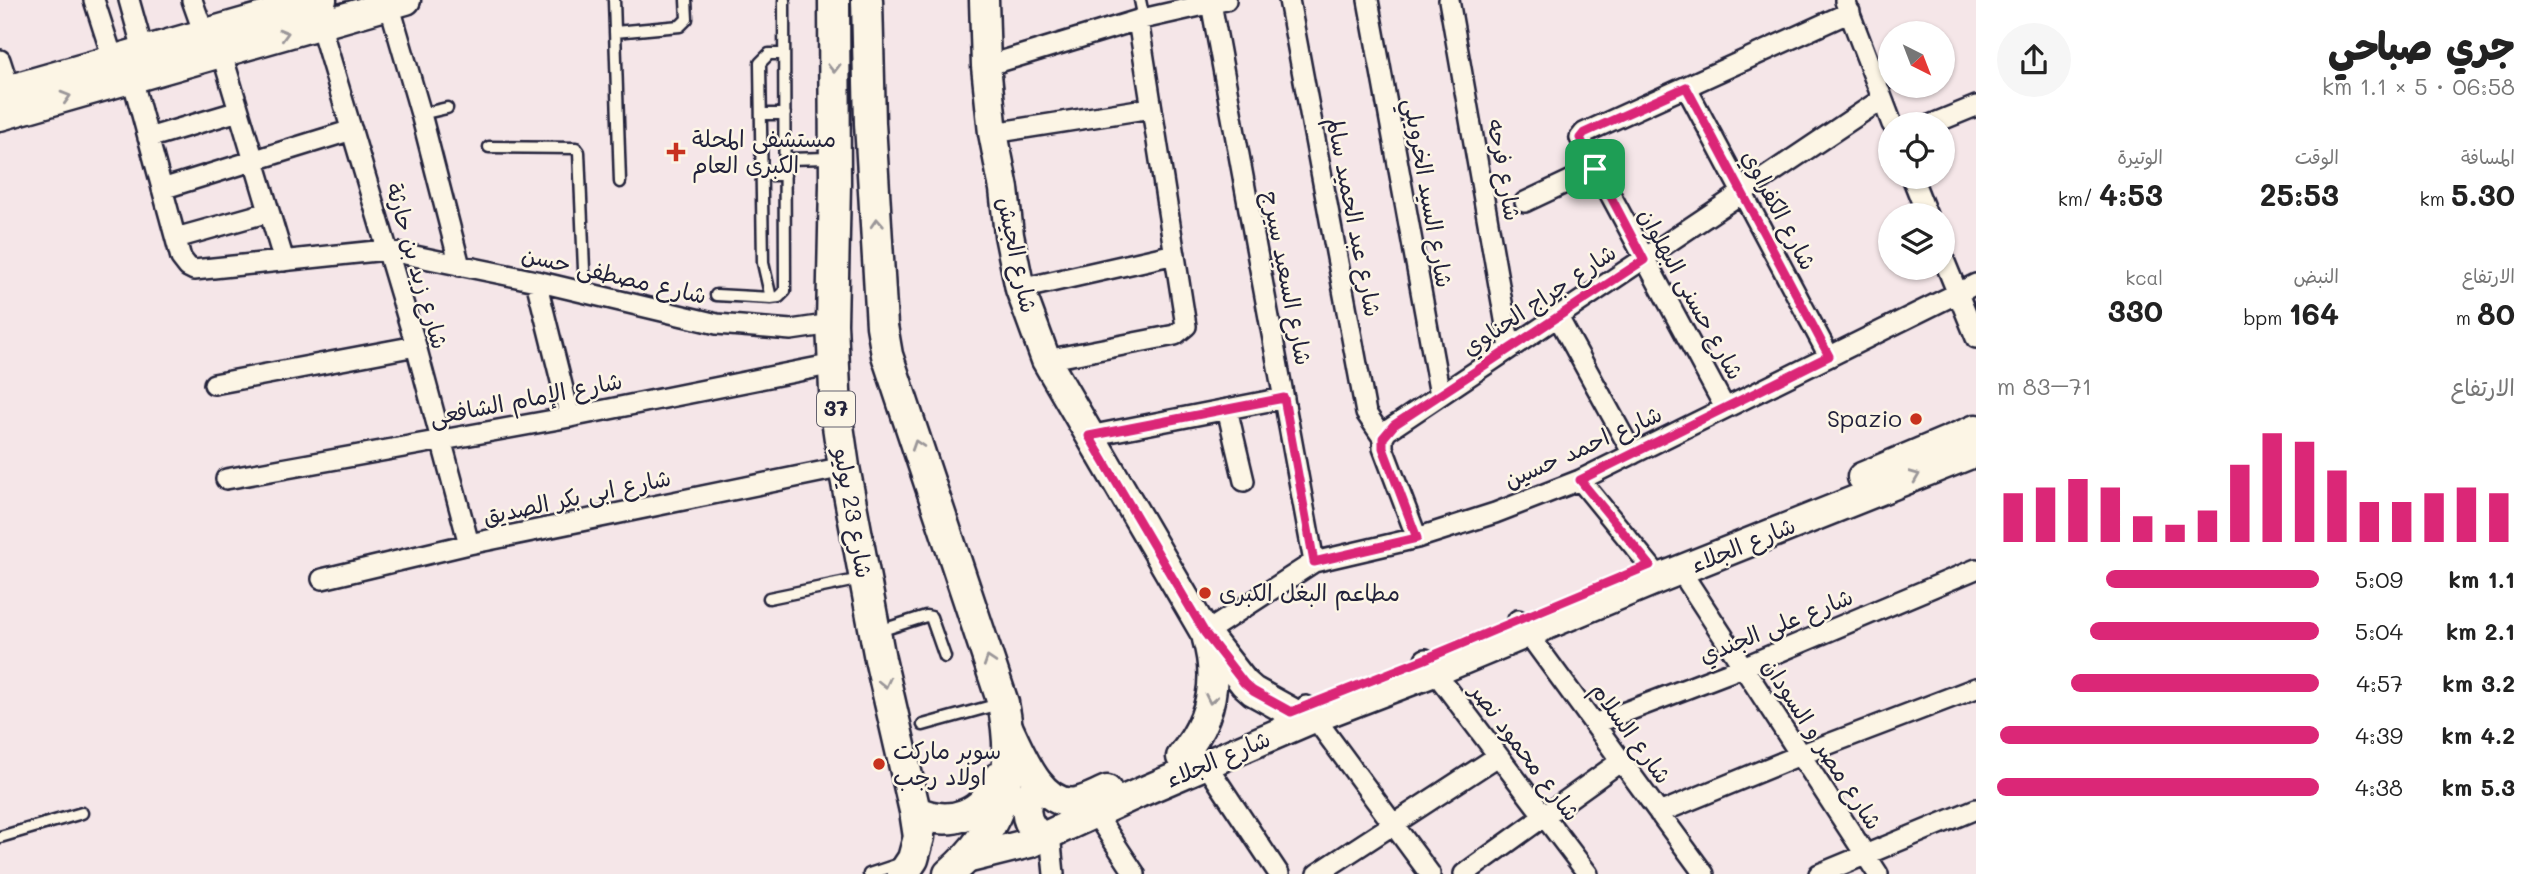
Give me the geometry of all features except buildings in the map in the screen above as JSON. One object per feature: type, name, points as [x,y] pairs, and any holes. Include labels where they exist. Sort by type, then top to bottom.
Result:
[{"type":"main road","name":"شارع 23 يوليو","points":[[834,0],[832,324],[836,412],[875,632],[915,811]]},
{"type":"main road","points":[[867,0],[870,123],[882,326],[887,355],[1006,726],[995,786],[979,808],[954,819],[928,817],[915,811]]},
{"type":"main road","points":[[834,127],[853,134],[860,133],[870,123]]},
{"type":"main road","points":[[835,171],[841,179],[855,176],[875,185]]},
{"type":"main road","name":"شارع الجلاء","points":[[958,867],[989,829],[1003,799],[1007,782],[1006,726]]},
{"type":"main road","name":"37","points":[[908,867],[919,837],[915,811]]},
{"type":"street","name":"شارع مصطفى حسن","points":[[94,0],[148,138],[184,263],[194,270],[386,250],[536,281],[717,324],[791,330],[832,324]]},
{"type":"street","points":[[129,0],[143,50]]},
{"type":"street","points":[[192,0],[239,111],[284,261]]},
{"type":"street","name":"شارع الجيش","points":[[984,0],[986,66],[993,133],[1004,189],[1009,235],[1020,289],[1046,360],[1205,633],[1253,691],[1304,712]]},
{"type":"street","name":"شارع عبد الحميد سالم","points":[[1289,0],[1366,413],[1383,438]]},
{"type":"street","name":"شارع السيد الخرويلي","points":[[1368,0],[1440,395]]},
{"type":"street","name":"شارع فرحه","points":[[1449,0],[1510,348]]},
{"type":"street","points":[[122,68],[143,50],[212,46],[275,6],[319,9],[395,2],[460,265]]},
{"type":"street","points":[[986,66],[1141,13],[1218,2]]},
{"type":"street","name":"شارع السعيد سيرج","points":[[1218,2],[1314,562]]},
{"type":"street","points":[[1686,87],[1847,6],[1887,112]]},
{"type":"street","points":[[0,60],[6,102],[122,68],[212,46],[319,9]]},
{"type":"street","name":"شارع زيد بن حارثة","points":[[319,9],[386,250],[416,346],[469,544]]},
{"type":"street","points":[[1046,360],[1180,333],[1186,323],[1151,108],[1141,13]]},
{"type":"street","name":"شارع حسنى البهلوان","points":[[1686,87],[1584,133],[1580,142],[1724,407]]},
{"type":"street","name":"شارع الكفراوي","points":[[1686,87],[1829,356]]},
{"type":"street","name":"شارع جراج الحناوي","points":[[1383,438],[1394,425],[1882,99]]},
{"type":"street","points":[[1955,115],[1976,106]]},
{"type":"street","points":[[993,133],[1151,108]]},
{"type":"street","points":[[148,138],[239,111]]},
{"type":"street","points":[[162,190],[352,130]]},
{"type":"street","points":[[1525,202],[1595,169]]},
{"type":"street","points":[[176,238],[269,212]]},
{"type":"street","points":[[1020,289],[1175,254]]},
{"type":"street","points":[[1952,280],[1976,338]]},
{"type":"street","points":[[536,281],[570,417]]},
{"type":"street","name":"شارع احمد حسين","points":[[1205,633],[1314,562],[1417,538],[1495,513],[1580,480],[1976,284]]},
{"type":"street","points":[[1558,317],[1633,454]]},
{"type":"street","points":[[214,384],[416,346]]},
{"type":"street","name":"شارع الإمام الشافعى","points":[[226,479],[570,417],[834,364]]},
{"type":"street","points":[[1089,436],[1284,398]]},
{"type":"street","points":[[1227,409],[1244,481]]},
{"type":"street","name":"شارع الجلاء","points":[[1663,571],[1976,429]]},
{"type":"street","points":[[1383,438],[1383,448],[1417,538]]},
{"type":"street","name":"شارع الجلاء","points":[[958,867],[1015,849],[1047,835],[1193,761],[1304,712],[1429,666],[1663,571],[1976,452]]},
{"type":"street","name":"شارع ابى بكر الصديق","points":[[322,579],[469,544],[844,467]]},
{"type":"street","name":"شارع مصر و السودان","points":[[1580,480],[1663,571],[1743,667],[1878,874]]},
{"type":"street","name":"شارع على الجندي","points":[[1594,724],[1743,667],[1976,569]]},
{"type":"street","name":"شارع السلام","points":[[1523,626],[1704,874]]},
{"type":"street","name":"شارع الجيش","points":[[1193,761],[1195,740],[1212,699],[1214,676],[1205,633]]},
{"type":"street","name":"شارع محمود نصر","points":[[1429,666],[1588,874]]},
{"type":"street","points":[[1659,813],[1800,755],[1976,688]]},
{"type":"street","points":[[1304,712],[1394,824],[1430,874]]},
{"type":"street","name":"شارع الجلاء","points":[[1006,726],[1033,778],[1057,799],[1075,802],[1193,761]]},
{"type":"street","points":[[1317,874],[1498,756]]},
{"type":"street","points":[[1193,761],[1279,874]]},
{"type":"street","points":[[1464,874],[1621,761]]},
{"type":"street","points":[[1039,784],[1030,793],[1026,811],[1029,824],[1047,835],[1054,874]]},
{"type":"street","points":[[1819,874],[1976,808]]},
{"type":"street","points":[[1095,813],[1135,874]]},
{"type":"lane","points":[[614,0],[620,182]]},
{"type":"lane","points":[[615,32],[680,26],[687,19],[686,0]]},
{"type":"lane","points":[[716,295],[779,297],[785,291],[787,283],[784,0]]},
{"type":"lane","points":[[771,298],[763,263],[760,63],[769,54],[784,54]]},
{"type":"lane","points":[[421,114],[447,108]]},
{"type":"lane","points":[[761,114],[785,114]]},
{"type":"lane","points":[[489,147],[576,148],[579,152],[586,293]]},
{"type":"lane","points":[[785,159],[835,171]]},
{"type":"lane","points":[[762,175],[786,175]]},
{"type":"lane","points":[[769,598],[865,578]]},
{"type":"lane","points":[[875,632],[926,616],[931,617],[945,657]]},
{"type":"lane","points":[[923,726],[1006,726]]},
{"type":"lane","points":[[0,837],[82,813]]},
{"type":"lane","points":[[869,874],[908,867]]},
{"type":"place","name":"مستشفى المحلة الكبرى العام","points":[[676,152]]},
{"type":"place","name":"Spazio","points":[[1916,419]]},
{"type":"place","name":"مطاعم البغل الكبرى","points":[[1205,593]]},
{"type":"place","name":"سوبر ماركت اولاد رجب","points":[[879,764]]},
{"type":"route","points":[[1686,87],[1829,356],[1580,480],[1650,565],[1291,712],[1253,691],[1205,633],[1089,436],[1284,398],[1314,562],[1417,538],[1383,448],[1383,438],[1387,431],[1644,260],[1595,169],[1580,142],[1581,135],[1686,87]]}]
